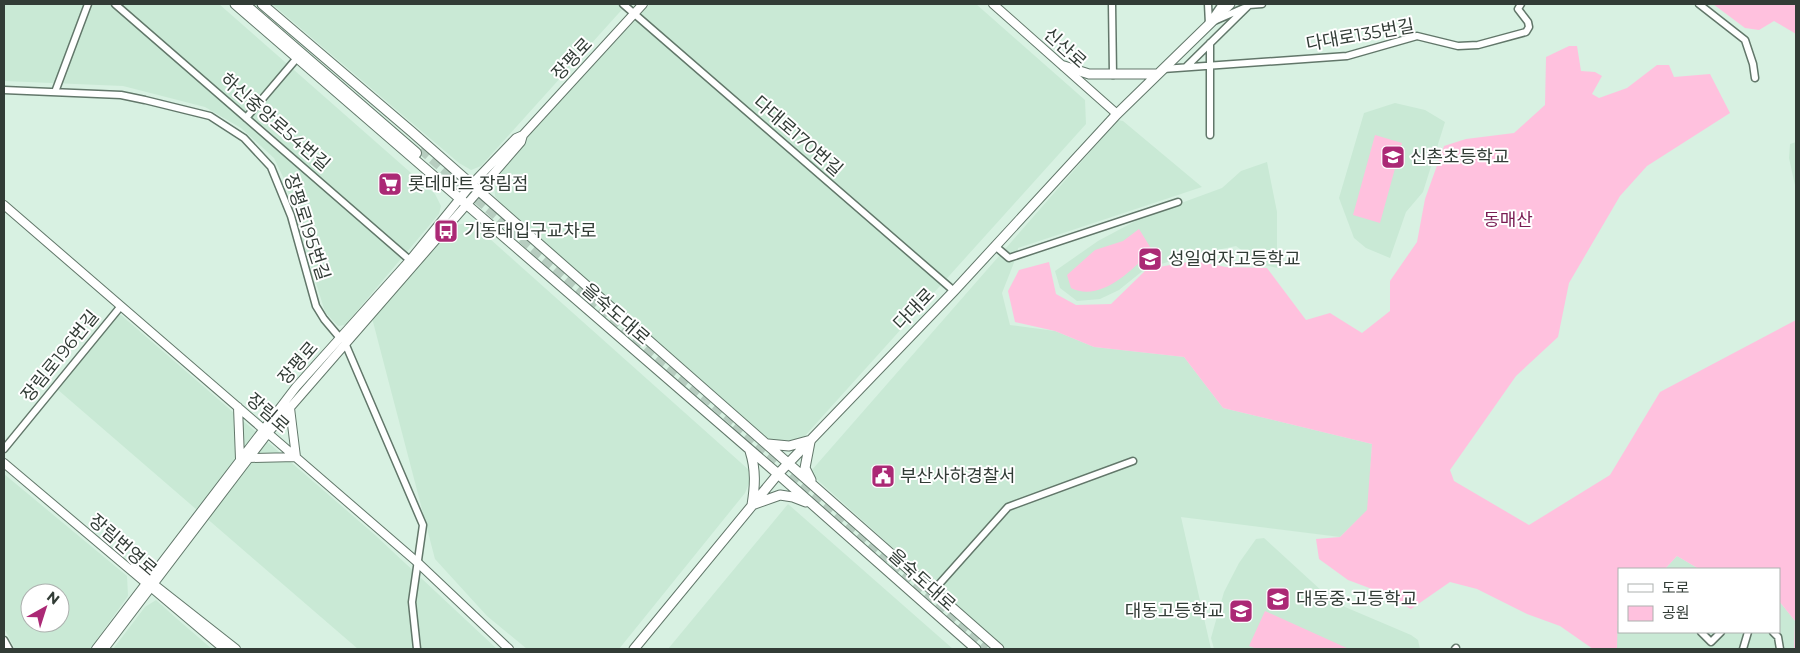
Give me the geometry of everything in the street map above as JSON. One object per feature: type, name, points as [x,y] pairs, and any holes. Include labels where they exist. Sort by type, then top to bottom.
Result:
[{"type":"highway","points":[[244,4],[419,151],[254,4]]},
{"type":"main road","name":"을숙도대로","points":[[235,4],[778,474],[976,649]]},
{"type":"main road","name":"을숙도대로","points":[[262,4],[768,444],[999,649]]},
{"type":"main road","name":"다대로","points":[[634,649],[778,474],[954,291],[1117,114],[1230,4]]},
{"type":"main road","points":[[1064,66],[1088,74],[1113,75],[1160,71]]},
{"type":"main road","points":[[768,444],[789,446],[811,440],[805,468],[813,484]]},
{"type":"main road","points":[[750,451],[754,466],[755,484],[752,505],[780,495],[793,496],[811,503]]},
{"type":"street","points":[[55,92],[88,4]]},
{"type":"street","name":"하신중앙로54번길","points":[[115,4],[412,262]]},
{"type":"street","name":"다대로170번길","points":[[623,4],[954,291]]},
{"type":"street","name":"장평로","points":[[96,649],[249,458],[296,387],[343,340],[412,262],[516,138],[523,135],[643,4]]},
{"type":"street","name":"신산로","points":[[994,4],[1117,114]]},
{"type":"street","points":[[1112,4],[1113,75]]},
{"type":"street","points":[[1208,4],[1208,24]]},
{"type":"street","points":[[1208,24],[1222,4]]},
{"type":"street","points":[[1208,24],[1250,5],[1262,4]]},
{"type":"street","name":"다대로135번길","points":[[1160,71],[1186,67],[1347,56],[1417,36],[1458,46],[1478,45],[1526,32],[1529,27],[1528,22],[1518,9],[1521,4]]},
{"type":"street","points":[[1699,4],[1745,40],[1753,64],[1755,78]]},
{"type":"street","points":[[1186,67],[1250,5]]},
{"type":"street","points":[[1210,43],[1210,135]]},
{"type":"street","points":[[246,118],[297,58]]},
{"type":"street","name":"장평로195번길","points":[[4,90],[121,95],[210,116],[244,138],[271,167],[291,216],[316,306],[324,320],[343,340],[424,525],[412,602],[417,649]]},
{"type":"street","points":[[995,246],[1008,258],[1178,202]]},
{"type":"street","name":"장림로","points":[[4,205],[417,562],[509,649]]},
{"type":"street","name":"장림로196번길","points":[[4,449],[121,306]]},
{"type":"street","name":"장평로","points":[[104,649],[240,459],[290,408],[343,340]]},
{"type":"street","points":[[238,407],[240,459]]},
{"type":"street","points":[[249,458],[296,457],[290,408]]},
{"type":"street","points":[[933,590],[1008,507],[1133,461]]},
{"type":"street","name":"장림번영로","points":[[4,463],[224,649]]},
{"type":"street","name":"장림번영로","points":[[149,584],[236,649]]},
{"type":"street","points":[[1702,633],[1711,642],[1721,633]]},
{"type":"street","points":[[1743,649],[1748,633]]},
{"type":"street","points":[[1774,633],[1778,637],[1780,649]]},
{"type":"street","points":[[4,640],[9,649]]},
{"type":"shaded area","points":[[4,4],[219,4],[435,194],[441,206],[439,214],[345,325],[338,326],[325,312],[284,179],[274,158],[241,128],[205,107],[123,86],[4,81]]},
{"type":"shaded area","points":[[272,4],[627,4],[481,166],[471,170],[459,163]]},
{"type":"shaded area","points":[[650,4],[976,4],[1085,100],[1086,124],[803,438],[796,441],[776,443],[763,435],[502,206],[495,196],[494,184],[513,153]]},
{"type":"shaded area","name":"신촌초등학교","points":[[1395,103],[1425,110],[1445,122],[1423,192],[1406,212],[1390,258],[1366,248],[1354,238],[1339,198],[1364,113]]},
{"type":"shaded area","points":[[1118,120],[1123,121],[1202,187],[1018,248],[1002,293],[1010,325],[1055,331],[1094,347],[1184,357],[1223,408],[1372,444],[1368,510],[1340,537],[1181,517],[1211,649],[1005,649],[812,475],[811,471]]},
{"type":"shaded area","points":[[1796,142],[1796,190],[1789,158],[1790,144]]},
{"type":"shaded area","name":"성일여자고등학교","points":[[1267,162],[1277,212],[1277,268],[1260,264],[1236,246],[1184,257],[1145,269],[1119,290],[1100,299],[1077,301],[1060,288],[1055,271],[1098,241],[1143,217],[1222,188],[1241,171]]},
{"type":"shaded area","points":[[471,222],[749,470],[750,481],[745,493],[619,649],[527,649],[487,616],[435,559],[372,318],[452,226]]},
{"type":"shaded area","points":[[121,315],[375,535],[497,649],[358,649],[57,389],[117,316]]},
{"type":"shaded area","points":[[4,474],[127,576],[128,596],[90,649],[15,649],[4,628]]},
{"type":"shaded area","points":[[788,504],[953,649],[668,649]]},
{"type":"shaded area","name":"대동중•고등학교","points":[[1264,538],[1323,592],[1345,607],[1411,635],[1418,640],[1420,649],[1214,649],[1211,638],[1224,592],[1239,563],[1256,539]]},
{"type":"shaded area","points":[[1677,556],[1697,568],[1666,568]]},
{"type":"shaded area","points":[[156,600],[212,649],[113,649],[145,607]]},
{"type":"shaded area","points":[[1780,602],[1795,621],[1794,649],[1617,649],[1616,622],[1618,621],[1618,633],[1780,633]]},
{"type":"green space","points":[[1713,4],[1796,4],[1796,34],[1774,21],[1759,30],[1745,28]]},
{"type":"green space","name":"동매산","points":[[1569,46],[1577,46],[1581,71],[1595,72],[1602,76],[1592,94],[1599,98],[1627,88],[1657,65],[1669,65],[1674,77],[1710,74],[1730,113],[1647,166],[1620,196],[1569,283],[1558,337],[1516,376],[1450,470],[1454,481],[1529,525],[1610,475],[1660,392],[1796,320],[1796,649],[1794,649],[1795,621],[1780,602],[1780,568],[1697,568],[1677,556],[1666,568],[1618,568],[1617,649],[1593,649],[1560,626],[1527,614],[1477,589],[1450,582],[1411,609],[1380,592],[1348,580],[1319,559],[1316,539],[1340,537],[1367,510],[1372,444],[1223,408],[1184,357],[1094,347],[1055,331],[1015,322],[1008,291],[1019,270],[1049,262],[1056,294],[1076,305],[1111,304],[1147,269],[1194,261],[1226,267],[1267,268],[1306,320],[1330,313],[1362,333],[1390,311],[1390,281],[1417,242],[1425,199],[1444,146],[1466,139],[1514,133],[1545,105],[1546,57]]},
{"type":"green space","points":[[1375,135],[1402,143],[1380,223],[1353,215]]},
{"type":"green space","points":[[1139,229],[1152,250],[1136,266],[1105,288],[1094,291],[1082,291],[1071,288],[1067,275],[1095,250],[1123,241]]},
{"type":"green space","points":[[1265,611],[1349,649],[1257,649],[1249,646]]},
{"type":"tunnel","points":[[421,149],[617,322],[743,429]]},
{"type":"tunnel","points":[[733,427],[986,649]]},
{"type":"place","name":"신촌초등학교","points":[[1393,157]]},
{"type":"place","name":"롯데마트 장림점","points":[[390,184]]},
{"type":"place","name":"기동대입구교차로","points":[[446,231]]},
{"type":"place","name":"성일여자고등학교","points":[[1150,259]]},
{"type":"place","name":"부산사하경찰서","points":[[883,476]]},
{"type":"place","name":"대동중•고등학교","points":[[1278,599]]},
{"type":"place","name":"대동고등학교","points":[[1241,611]]}]
